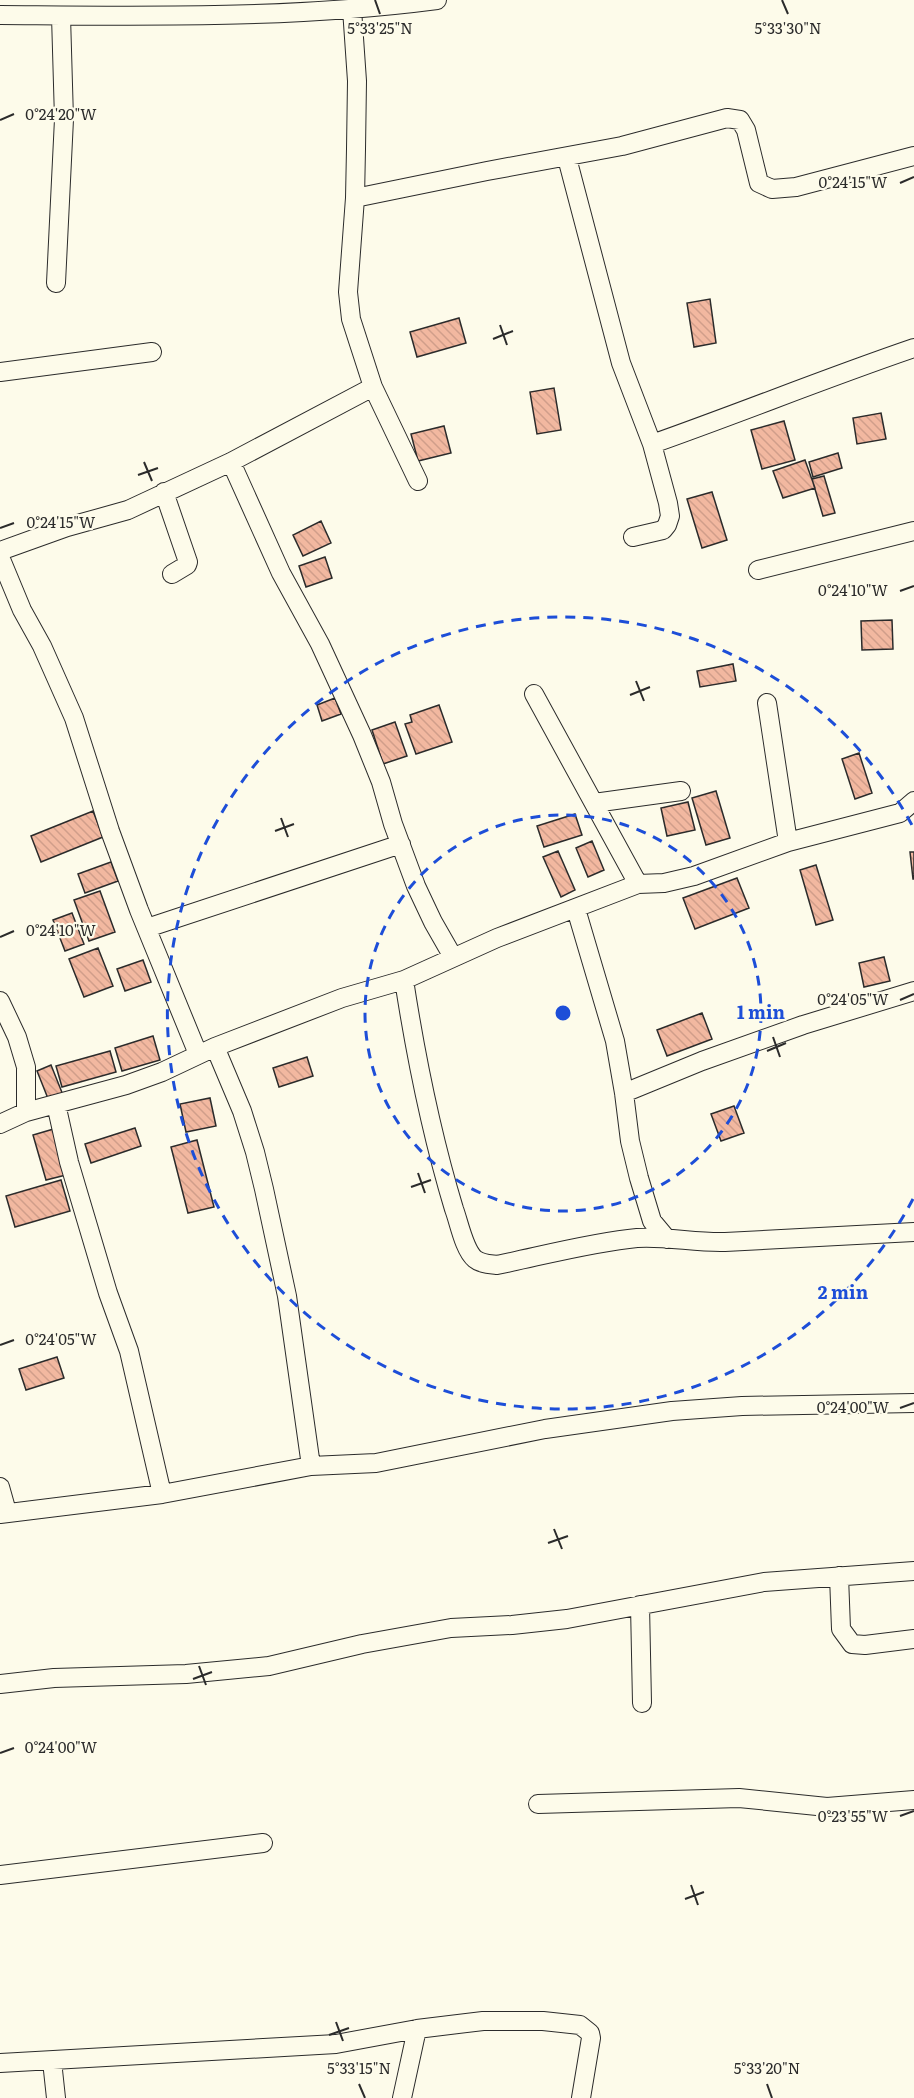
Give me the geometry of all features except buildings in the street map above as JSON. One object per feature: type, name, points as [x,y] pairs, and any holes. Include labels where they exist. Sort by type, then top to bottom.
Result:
[{"type":"street","points":[[0,15],[61,16],[182,8],[352,9],[375,4],[437,0]]},
{"type":"street","points":[[352,9],[357,81],[355,198],[348,292],[351,319],[373,387],[418,481]]},
{"type":"street","points":[[56,283],[64,119],[61,16]]},
{"type":"street","points":[[355,198],[487,171],[567,158],[727,118],[740,120],[746,130],[759,183],[772,189],[796,187],[914,156]]},
{"type":"street","points":[[567,158],[621,363],[652,444],[668,503],[668,525],[663,530],[633,537]]},
{"type":"street","points":[[652,444],[758,406],[855,367],[914,348]]},
{"type":"street","points":[[0,372],[152,352]]},
{"type":"street","points":[[0,551],[67,527],[128,510],[231,462],[373,387]]},
{"type":"street","points":[[231,462],[281,573],[320,644],[362,735],[381,782],[400,844],[433,922],[453,957]]},
{"type":"street","points":[[164,492],[188,562],[172,574]]},
{"type":"street","points":[[758,570],[914,531]]},
{"type":"street","points":[[0,557],[22,610],[42,646],[74,718],[110,831],[147,928],[207,1050],[242,1111],[264,1189],[289,1307],[311,1466]]},
{"type":"street","points":[[534,694],[638,884]]},
{"type":"street","points":[[767,703],[788,843]]},
{"type":"street","points":[[594,803],[681,791]]},
{"type":"street","points":[[0,1124],[26,1112],[126,1085],[162,1072],[207,1050],[342,998],[404,980],[497,938],[638,884],[664,883],[694,876],[788,843],[900,813],[914,801]]},
{"type":"street","points":[[147,928],[400,844]]},
{"type":"street","points":[[576,909],[615,1041],[630,1141],[639,1178],[652,1221],[667,1239]]},
{"type":"street","points":[[404,980],[417,1059],[439,1160],[459,1225],[468,1249],[475,1259],[497,1265],[638,1238],[699,1243],[914,1232]]},
{"type":"street","points":[[624,1093],[702,1061],[803,1025],[914,991]]},
{"type":"street","points":[[0,1001],[17,1036],[26,1067],[26,1112]]},
{"type":"street","points":[[56,1104],[69,1162],[108,1293],[129,1351],[162,1494]]},
{"type":"street","points":[[0,1487],[4,1513],[162,1494],[311,1466],[376,1463],[545,1429],[672,1411],[742,1406],[914,1403]]},
{"type":"street","points":[[0,1684],[54,1678],[186,1674],[269,1666],[362,1644],[450,1628],[567,1619],[764,1582],[914,1571]]},
{"type":"street","points":[[839,1576],[841,1629],[852,1644],[914,1639]]},
{"type":"street","points":[[640,1605],[642,1703]]},
{"type":"street","points":[[538,1804],[739,1798],[827,1807],[914,1800]]},
{"type":"street","points":[[0,1875],[263,1843]]},
{"type":"street","points":[[0,2063],[336,2044],[417,2029],[483,2021],[543,2021],[580,2025],[590,2033],[581,2098]]},
{"type":"street","points":[[402,2098],[417,2029]]},
{"type":"street","points":[[52,2061],[56,2098]]}]
